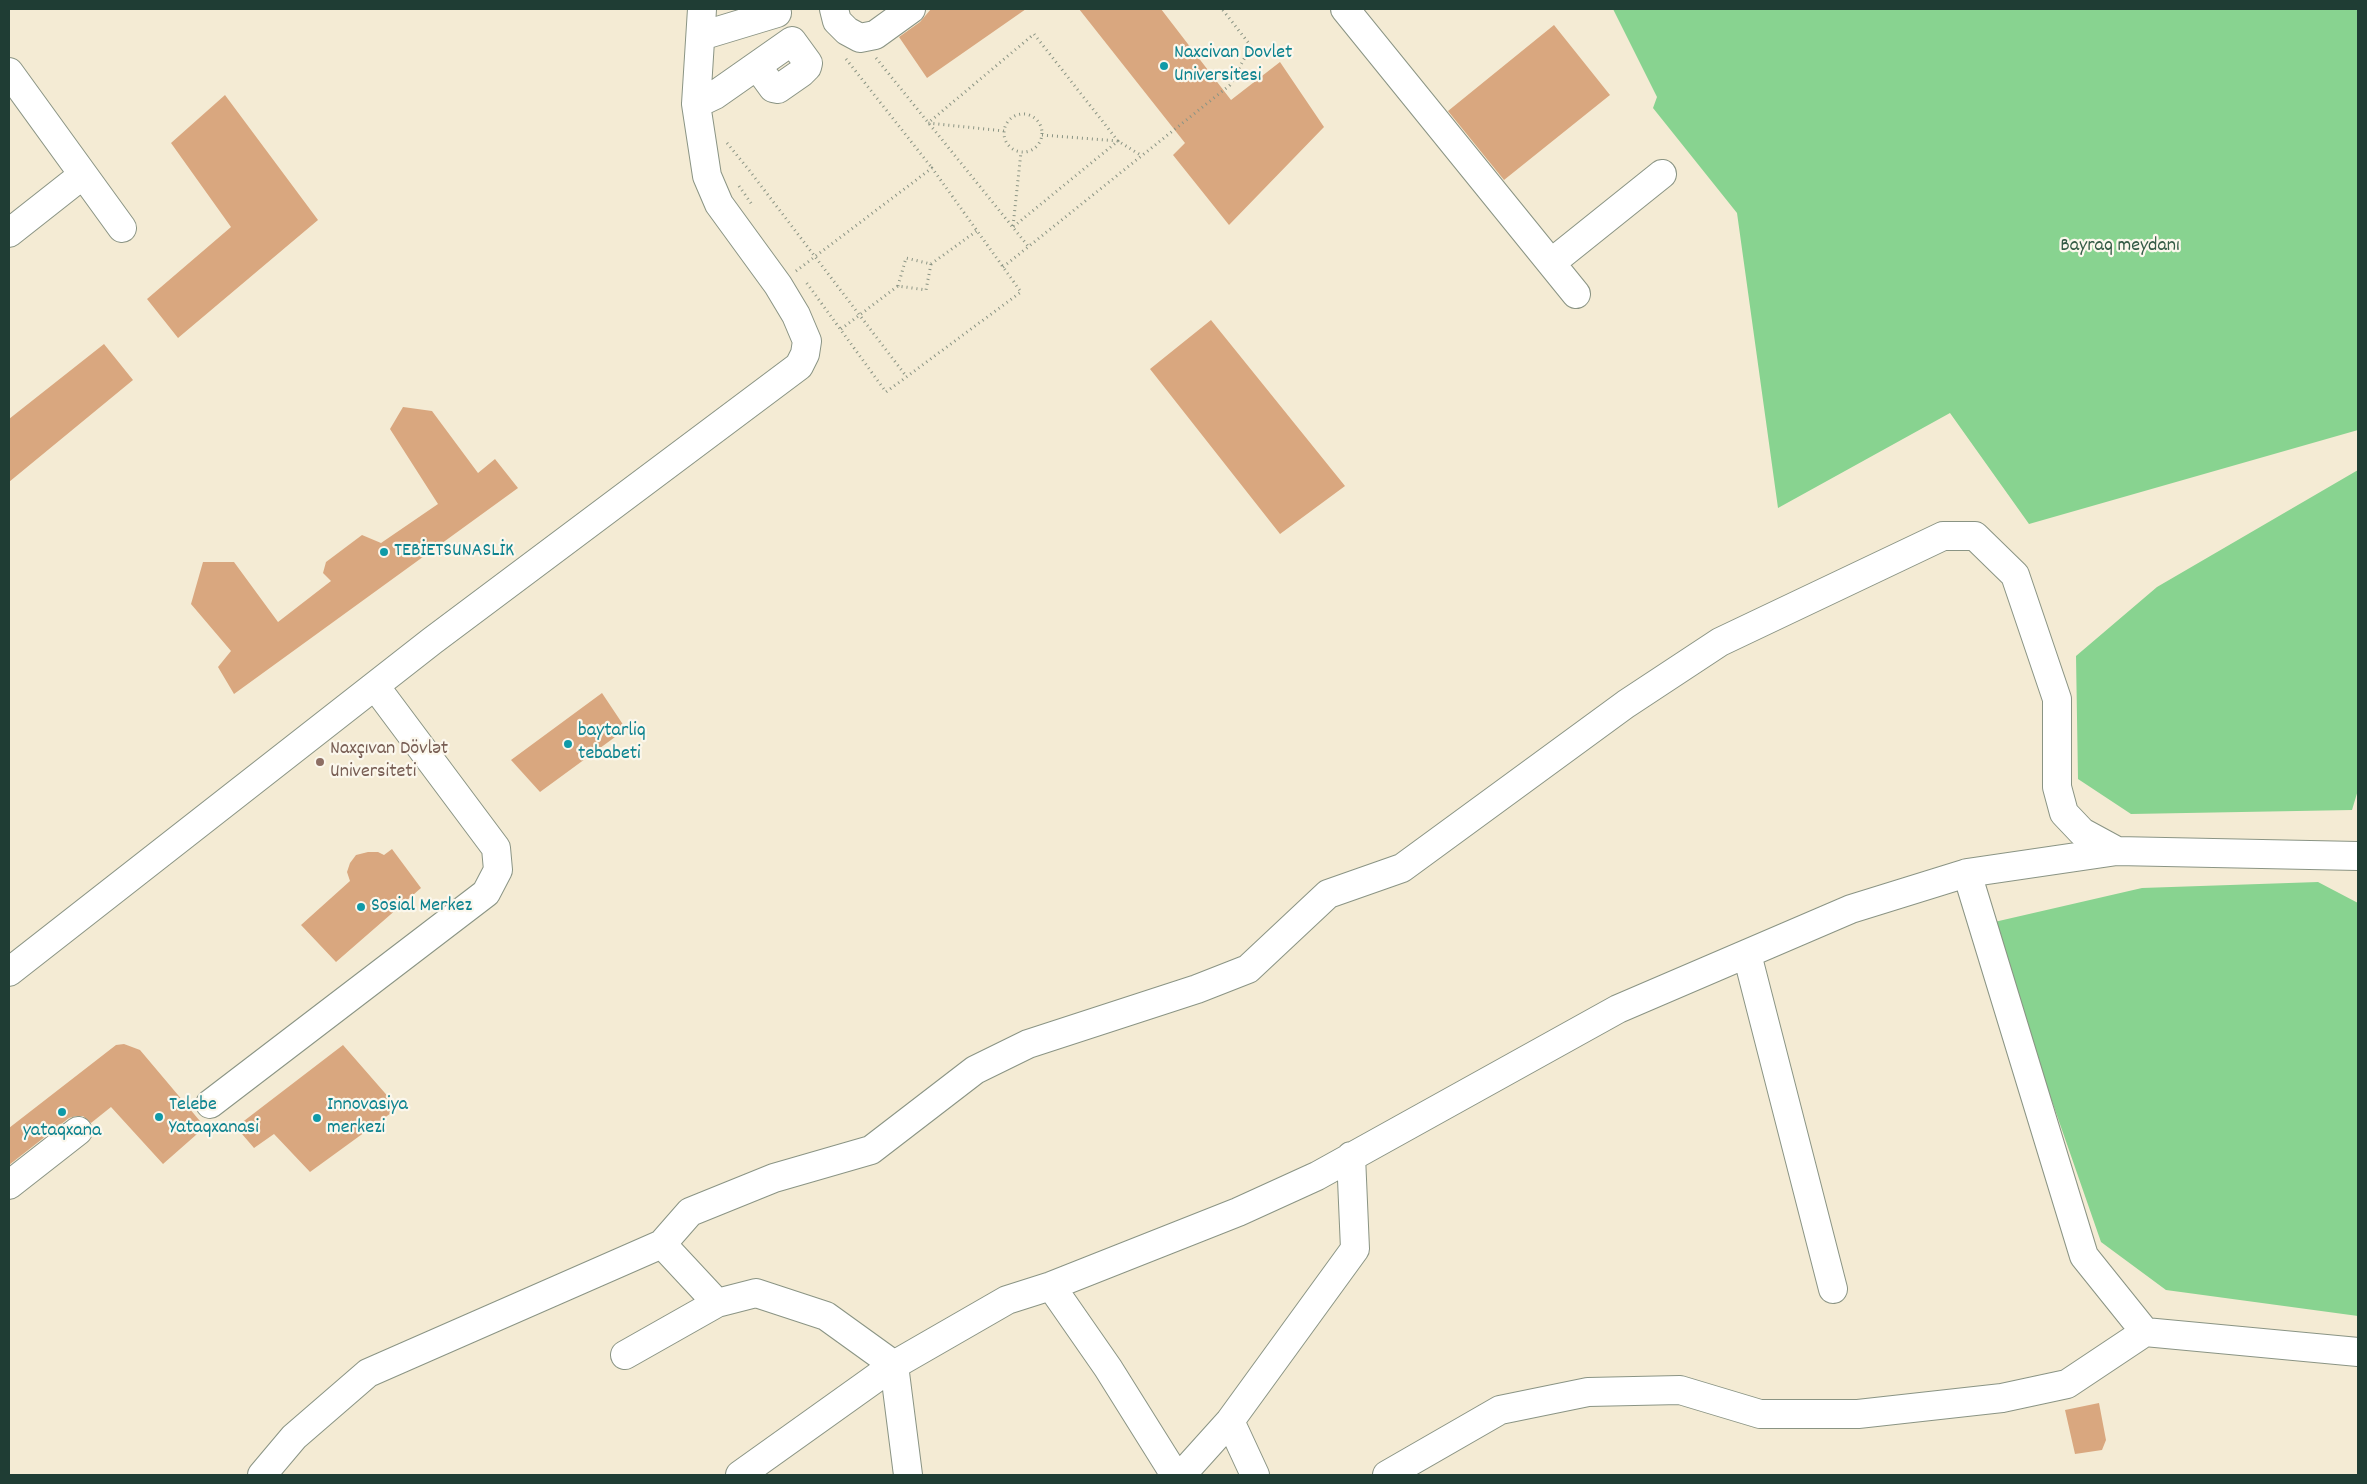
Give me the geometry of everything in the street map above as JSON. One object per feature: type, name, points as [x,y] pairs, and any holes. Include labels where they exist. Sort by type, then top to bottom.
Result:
[{"type":"street","points":[[9,972],[375,686],[799,366],[805,354],[807,341],[796,315],[789,272],[719,204],[707,176],[696,104],[702,9]]},
{"type":"street","points":[[834,9],[838,21],[847,31],[851,46],[875,35],[912,9]]},
{"type":"street","points":[[1345,9],[1576,294]]},
{"type":"street","points":[[696,104],[715,95],[767,59],[767,15],[701,36]]},
{"type":"street","points":[[9,72],[122,228]]},
{"type":"street","points":[[1551,263],[1662,174]]},
{"type":"street","points":[[9,233],[75,181]]},
{"type":"street","points":[[262,1475],[294,1437],[368,1372],[662,1244],[690,1212],[774,1178],[871,1150],[975,1070],[1028,1044],[1198,989],[1248,969],[1328,894],[1402,868],[1626,704],[1720,642],[1943,536],[1975,536],[2015,575],[2058,699],[2058,787],[2064,813],[2082,832],[2117,851]]},
{"type":"street","points":[[210,1104],[486,893],[498,870],[496,848],[375,686]]},
{"type":"street","points":[[740,1475],[894,1365],[1007,1300],[1051,1286],[1238,1212],[1317,1176],[1618,1010],[1851,909],[1967,873],[2117,851],[2358,856]]},
{"type":"street","points":[[1967,873],[2084,1256],[2145,1332]]},
{"type":"street","points":[[1747,954],[1833,1290]]},
{"type":"street","points":[[9,1185],[78,1131]]},
{"type":"street","points":[[1051,1286],[1108,1368],[1175,1475],[1186,1471],[1230,1421],[1355,1249],[1351,1156]]},
{"type":"street","points":[[662,1244],[717,1303]]},
{"type":"street","points":[[625,1355],[717,1303],[756,1293],[826,1316],[894,1365],[908,1475]]},
{"type":"street","points":[[1388,1475],[1500,1410],[1588,1392],[1680,1390],[1760,1414],[1858,1414],[2002,1398],[2067,1384],[2145,1332],[2358,1352]]},
{"type":"street","points":[[1230,1421],[1255,1475]]},
{"type":"path","points":[[1003,266],[1230,85],[1251,46],[1222,9]]},
{"type":"path","points":[[928,123],[1034,34],[1118,141],[1142,156]]},
{"type":"path","points":[[851,46],[928,123],[1028,246]]},
{"type":"path","points":[[851,46],[932,168],[1021,292],[886,392],[841,329],[789,272],[814,258],[932,168]]},
{"type":"path","points":[[1025,114],[1038,121],[1042,135],[1035,148],[1021,152],[1008,145],[1004,131],[1011,118],[1025,114]]},
{"type":"path","points":[[928,123],[1004,131]]},
{"type":"path","points":[[1042,135],[1118,141]]},
{"type":"path","points":[[1013,227],[1118,141]]},
{"type":"path","points":[[726,147],[727,143],[906,376]]},
{"type":"path","points":[[1013,227],[1021,152]]},
{"type":"path","points":[[734,180],[757,213]]},
{"type":"path","points":[[898,286],[926,290],[931,264],[978,230]]},
{"type":"path","points":[[841,329],[898,286],[906,258],[931,264]]},
{"type":"green space","name":"Bayraq meydanı","points":[[1613,9],[2358,9],[2358,430],[2029,524],[1950,413],[1778,508],[1737,213],[1653,108],[1657,97]]},
{"type":"green space","points":[[2358,470],[2358,790],[2352,810],[2131,814],[2078,779],[2076,656],[2157,587]]},
{"type":"green space","points":[[2318,882],[2358,903],[2358,1316],[2166,1290],[2101,1242],[1990,923],[2142,888]]},
{"type":"building","points":[[931,9],[1026,9],[927,78],[899,37],[920,22]]},
{"type":"building","points":[[1079,9],[1161,9],[1231,100],[1280,62],[1324,127],[1229,225],[1173,155],[1185,143]]},
{"type":"building","points":[[1554,25],[1610,95],[1504,180],[1448,111]]},
{"type":"building","points":[[225,95],[318,220],[178,338],[147,299],[231,227],[171,143]]},
{"type":"building","points":[[1211,320],[1345,486],[1280,534],[1150,369]]},
{"type":"building","points":[[104,344],[133,380],[9,482],[9,419]]},
{"type":"building","name":"TEBİETSUNASLİK","points":[[403,407],[432,411],[478,473],[495,459],[518,488],[234,694],[218,667],[231,651],[191,604],[203,562],[234,562],[278,622],[331,581],[323,573],[326,562],[362,535],[381,543],[438,504],[390,429]]},
{"type":"building","name":"baytarliq tebabeti","points":[[602,693],[626,729],[540,792],[511,760]]},
{"type":"building","name":"Sosial Merkez","points":[[392,849],[421,888],[336,962],[301,925],[350,881],[347,872],[350,863],[356,855],[378,852],[384,855]]},
{"type":"building","name":"Telebe Yataqxanasi","points":[[124,1044],[140,1050],[205,1127],[163,1164],[111,1107],[91,1123],[83,1116],[69,1118],[9,1165],[9,1128],[116,1045]]},
{"type":"building","name":"Innovasiya merkezi","points":[[343,1045],[398,1108],[310,1172],[274,1134],[254,1148],[236,1127]]},
{"type":"building","points":[[2099,1403],[2106,1440],[2102,1450],[2075,1454],[2065,1410]]},
{"type":"place","name":"Naxcivan Dovlet Universitesi","points":[[1164,66]]},
{"type":"place","name":"TEBİETSUNASLİK","points":[[384,552]]},
{"type":"place","name":"baytarliq tebabeti","points":[[568,744]]},
{"type":"place","name":"Naxçıvan Dövlət Universiteti","points":[[320,762]]},
{"type":"place","name":"Sosial Merkez","points":[[361,907]]},
{"type":"place","name":"yataqxana","points":[[62,1112]]},
{"type":"place","name":"Telebe Yataqxanasi","points":[[159,1117]]},
{"type":"place","name":"Innovasiya merkezi","points":[[317,1118]]}]
